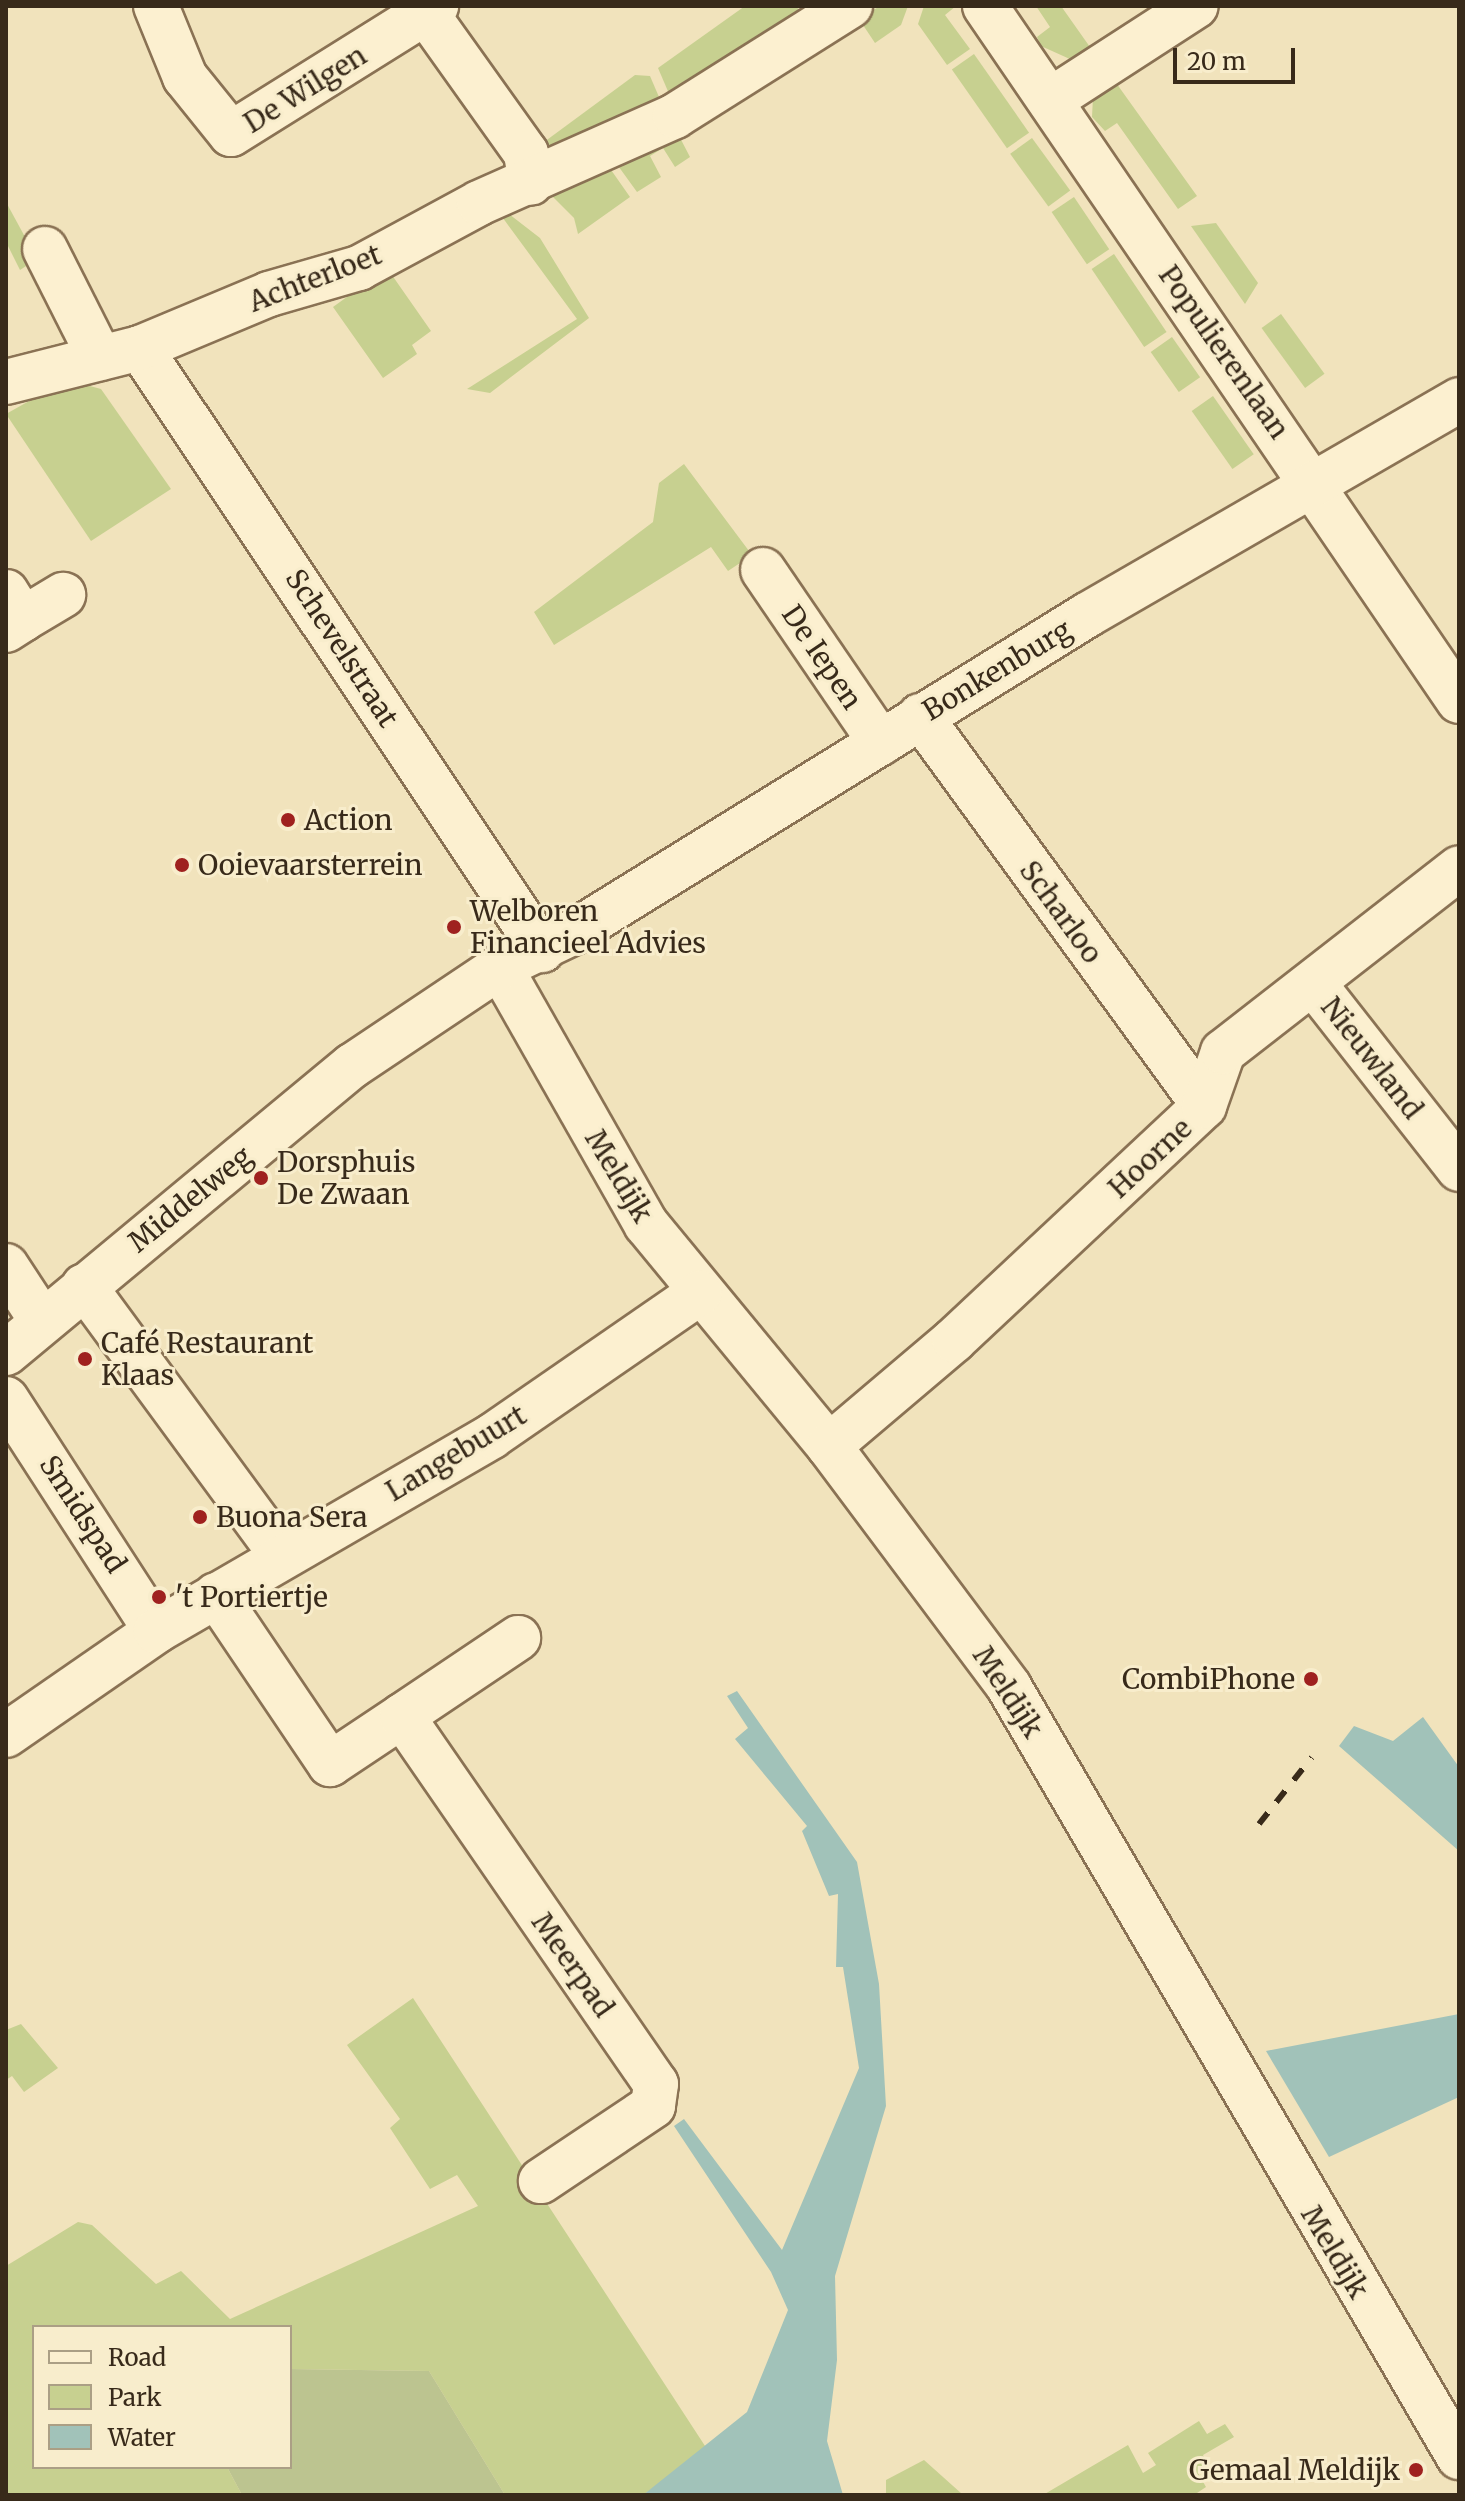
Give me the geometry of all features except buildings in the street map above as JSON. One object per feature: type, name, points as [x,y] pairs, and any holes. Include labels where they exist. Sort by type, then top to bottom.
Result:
[{"type":"street","name":"De Wilgen","points":[[156,6],[185,77],[221,130],[231,134],[428,8]]},
{"type":"street","name":"Achterloet","points":[[6,382],[120,353],[269,294],[359,268],[675,116],[850,6]]},
{"type":"street","name":"Populierenlaan","points":[[985,6],[1316,486],[1459,701]]},
{"type":"street","points":[[1052,99],[1196,6]]},
{"type":"street","points":[[428,8],[526,153],[531,183]]},
{"type":"street","name":"Schevelstraat","points":[[45,249],[542,950]]},
{"type":"street","name":"Bonkenburg","points":[[542,950],[881,743],[920,716],[1459,400]]},
{"type":"street","name":"De Iepen","points":[[763,570],[881,743]]},
{"type":"street","points":[[12,614],[63,595]]},
{"type":"street","name":"Scharloo","points":[[920,716],[1204,1106]]},
{"type":"street","name":"Hoorne","points":[[829,1446],[954,1340],[1204,1106],[1223,1052],[1459,868]]},
{"type":"street","name":"Middelweg","points":[[6,1353],[352,1066],[500,967],[542,950]]},
{"type":"street","name":"Meldijk","points":[[500,967],[646,1224],[699,1293],[829,1446],[1009,1687],[1459,2457]]},
{"type":"street","name":"Nieuwland","points":[[1314,984],[1459,1169]]},
{"type":"street","points":[[6,1266],[42,1321]]},
{"type":"street","points":[[84,1286],[282,1556]]},
{"type":"street","name":"Langebuurt","points":[[6,1735],[156,1631],[492,1436],[699,1293]]},
{"type":"street","name":"Smidspad","points":[[6,1399],[156,1631]]},
{"type":"street","points":[[216,1595],[330,1764],[518,1638]]},
{"type":"street","name":"Meerpad","points":[[402,1716],[656,2084],[653,2106],[541,2181]]},
{"type":"green space","points":[[745,6],[796,6],[804,17],[670,96],[658,68]]},
{"type":"green space","points":[[880,6],[908,6],[901,25],[875,43],[859,19]]},
{"type":"green space","points":[[924,6],[956,6],[945,15],[970,49],[947,65],[918,24]]},
{"type":"green space","points":[[1036,6],[1061,6],[1097,57],[1072,60],[1041,46],[1037,37],[1050,27]]},
{"type":"green space","points":[[974,54],[1029,133],[1007,148],[952,69]]},
{"type":"green space","points":[[635,75],[650,76],[662,104],[565,157],[540,145]]},
{"type":"green space","points":[[1114,80],[1197,196],[1178,209],[1117,123],[1105,131],[1092,117],[1093,97]]},
{"type":"green space","points":[[677,132],[690,157],[675,167],[663,148],[650,156],[661,177],[637,192],[616,163]]},
{"type":"green space","points":[[1032,138],[1070,191],[1048,206],[1010,154]]},
{"type":"green space","points":[[609,167],[630,197],[578,234],[574,218],[550,194]]},
{"type":"green space","points":[[1074,197],[1109,249],[1087,264],[1052,212]]},
{"type":"green space","points":[[6,202],[37,259],[20,270],[6,242]]},
{"type":"green space","points":[[505,211],[540,238],[589,318],[490,393],[467,389],[577,319],[500,214]]},
{"type":"green space","points":[[1216,223],[1258,283],[1245,304],[1191,226]]},
{"type":"green space","points":[[1114,254],[1167,332],[1144,347],[1092,269]]},
{"type":"green space","points":[[387,268],[431,331],[412,345],[417,354],[383,378],[333,307]]},
{"type":"green space","points":[[1281,314],[1324,374],[1305,388],[1262,328]]},
{"type":"green space","points":[[1172,337],[1200,377],[1179,392],[1151,352]]},
{"type":"green space","points":[[86,385],[101,389],[171,489],[91,541],[6,414],[38,396]]},
{"type":"green space","points":[[1213,396],[1254,454],[1232,469],[1192,411]]},
{"type":"green space","points":[[684,464],[752,555],[728,571],[711,547],[554,645],[534,612],[653,522],[659,483]]},
{"type":"green space","points":[[413,1998],[707,2449],[643,2495],[505,2495],[429,2371],[292,2369],[292,2325],[32,2325],[32,2469],[228,2469],[242,2495],[6,2495],[6,2266],[78,2222],[92,2225],[156,2284],[181,2271],[230,2319],[478,2206],[457,2175],[430,2189],[390,2128],[400,2119],[347,2045]]},
{"type":"green space","points":[[21,2024],[58,2068],[24,2092],[12,2076],[6,2080],[6,2030]]},
{"type":"green space","points":[[292,2369],[429,2371],[505,2495],[242,2495],[228,2469],[292,2469]]},
{"type":"green space","points":[[1199,2421],[1207,2434],[1225,2424],[1234,2437],[1203,2455],[1208,2466],[1198,2473],[1206,2487],[1194,2495],[1043,2495],[1128,2445],[1143,2473],[1156,2465],[1148,2453]]},
{"type":"green space","points":[[924,2460],[962,2494],[886,2495],[886,2480]]},
{"type":"water","points":[[737,1691],[857,1862],[879,1984],[886,2106],[835,2276],[837,2360],[827,2441],[843,2495],[643,2495],[747,2412],[788,2310],[771,2272],[674,2126],[684,2119],[782,2250],[859,2068],[843,1967],[836,1967],[838,1894],[829,1896],[802,1831],[807,1826],[735,1739],[748,1728],[727,1696]]},
{"type":"water","points":[[1423,1717],[1459,1767],[1459,1851],[1339,1746],[1354,1726],[1393,1741]]},
{"type":"water","points":[[1459,2014],[1459,2097],[1329,2157],[1266,2051]]},
{"type":"railway","points":[[1259,1824],[1312,1757]]},
{"type":"place","name":"Action","points":[[288,820]]},
{"type":"place","name":"Ooievaarsterrein","points":[[182,865]]},
{"type":"place","name":"Welboren Financieel Advies","points":[[454,927]]},
{"type":"place","name":"Dorsphuis De Zwaan","points":[[261,1178]]},
{"type":"place","name":"Café Restaurant Klaas","points":[[85,1359]]},
{"type":"place","name":"Buona Sera","points":[[200,1517]]},
{"type":"place","name":"'t Portiertje","points":[[159,1597]]},
{"type":"place","name":"CombiPhone","points":[[1311,1679]]},
{"type":"place","name":"Gemaal Meldijk","points":[[1416,2470]]}]
